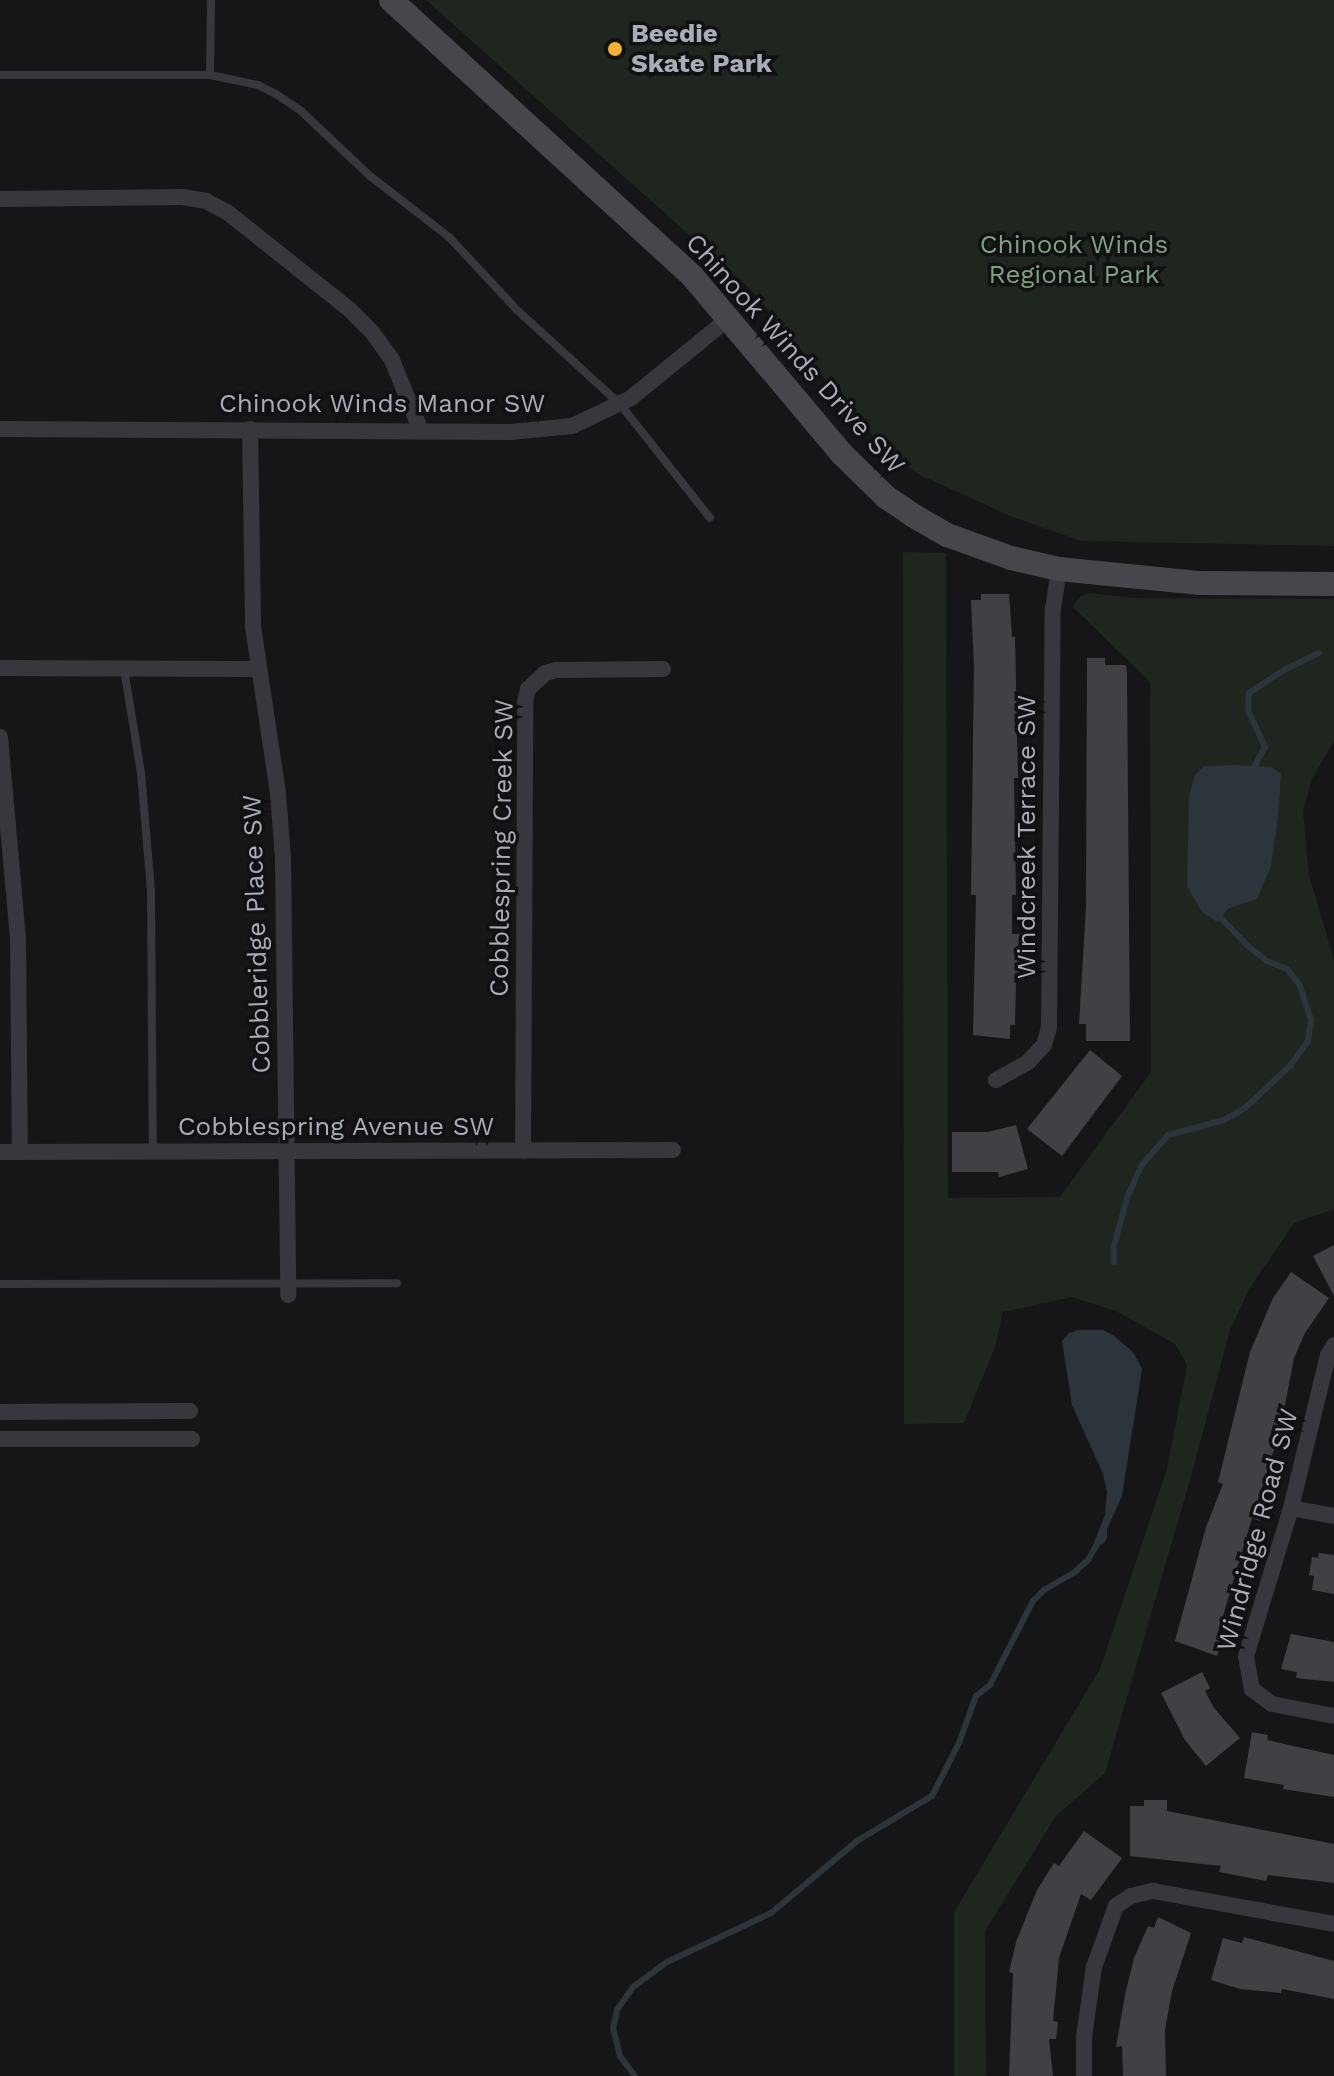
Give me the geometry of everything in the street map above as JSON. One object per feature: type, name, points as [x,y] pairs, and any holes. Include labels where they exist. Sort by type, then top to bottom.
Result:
[{"type":"street","name":"Chinook Winds Drive SW","points":[[391,0],[693,277],[843,455],[886,497],[947,535],[1011,558],[1059,569],[1200,583],[1334,584]]},
{"type":"street","points":[[0,199],[182,197],[206,201],[227,212],[350,310],[372,332],[392,360],[421,431]]},
{"type":"street","name":"Chinook Winds Manor SW","points":[[0,429],[510,432],[572,426],[620,404],[661,377],[729,318]]},
{"type":"street","name":"Cobbleridge Place SW","points":[[250,429],[253,626],[278,794],[283,858],[288,1289]]},
{"type":"street","name":"Windcreek Terrace SW","points":[[996,1080],[1028,1062],[1044,1045],[1049,1027],[1053,609],[1059,569]]},
{"type":"street","points":[[0,668],[259,669]]},
{"type":"street","name":"Cobblespring Creek SW","points":[[523,1151],[525,702],[528,689],[545,673],[556,670],[663,669]]},
{"type":"street","points":[[0,737],[18,938],[20,1152]]},
{"type":"street","name":"Cobblespring Avenue SW","points":[[0,1152],[673,1150]]},
{"type":"street","name":"Windridge Road SW","points":[[1334,1345],[1328,1355],[1291,1508],[1250,1641],[1246,1666],[1252,1689],[1272,1704],[1334,1716]]},
{"type":"street","points":[[0,1412],[190,1411]]},
{"type":"street","points":[[0,1439],[192,1439]]},
{"type":"street","points":[[1291,1508],[1334,1516]]},
{"type":"street","points":[[1084,2076],[1086,2011],[1094,1967],[1116,1906],[1131,1896],[1153,1891],[1334,1924]]},
{"type":"lane","points":[[210,75],[211,0]]},
{"type":"lane","points":[[0,75],[210,75],[258,85],[301,111],[370,176],[449,237],[517,310],[620,404],[710,518]]},
{"type":"lane","points":[[124,669],[141,773],[151,890],[153,1151]]},
{"type":"lane","points":[[0,1284],[288,1289],[397,1283]]},
{"type":"green space","name":"Chinook Winds Regional Park","points":[[426,0],[1334,0],[1334,546],[1081,541],[1013,517],[922,476],[886,451],[751,290]]},
{"type":"green space","points":[[903,552],[946,553],[948,1198],[1060,1197],[1151,1072],[1150,682],[1073,607],[1081,596],[1090,593],[1134,598],[1334,599],[1334,741],[1312,779],[1303,811],[1309,876],[1334,959],[1334,1209],[1294,1223],[1249,1289],[1230,1330],[1105,1773],[1056,1816],[985,1931],[986,2076],[954,2076],[954,1912],[1100,1669],[1167,1469],[1187,1365],[1175,1344],[1116,1311],[1072,1297],[1003,1312],[995,1347],[964,1423],[904,1424]]},
{"type":"shaded area","points":[[1204,766],[1272,767],[1281,774],[1278,816],[1271,866],[1257,899],[1229,908],[1217,922],[1202,912],[1187,886],[1189,796],[1195,775]]},
{"type":"shaded area","points":[[1103,1330],[1113,1335],[1133,1352],[1142,1369],[1122,1496],[1107,1529],[1107,1538],[1103,1544],[1093,1545],[1105,1515],[1107,1492],[1103,1474],[1072,1405],[1062,1341],[1069,1333]]},
{"type":"building","points":[[981,594],[1009,594],[1012,637],[1015,637],[1018,778],[1014,778],[1016,895],[1012,895],[1012,934],[1023,934],[1023,981],[1016,981],[1015,1025],[1010,1025],[1010,1039],[973,1035],[976,895],[971,895],[974,667],[971,600],[981,600]]},
{"type":"building","points":[[1087,658],[1105,658],[1105,665],[1126,665],[1127,673],[1130,1041],[1086,1041],[1086,1024],[1079,1024],[1086,907]]},
{"type":"building","points":[[1090,1050],[1122,1076],[1062,1156],[1027,1129]]},
{"type":"building","points":[[1016,1125],[1028,1169],[999,1177],[998,1172],[952,1172],[952,1132],[988,1132]]},
{"type":"building","points":[[1334,1245],[1334,1296],[1313,1256]]},
{"type":"building","points":[[1291,1272],[1329,1298],[1305,1333],[1294,1358],[1280,1431],[1258,1500],[1266,1503],[1260,1521],[1252,1518],[1217,1636],[1222,1638],[1217,1656],[1175,1641],[1206,1527],[1223,1484],[1218,1482],[1250,1352],[1273,1298]]},
{"type":"building","points":[[1319,1553],[1334,1555],[1334,1594],[1312,1590],[1314,1576],[1309,1575],[1312,1557],[1318,1558]]},
{"type":"building","points":[[1291,1634],[1334,1642],[1334,1682],[1296,1678],[1297,1672],[1281,1669]]},
{"type":"building","points":[[1202,1672],[1210,1688],[1205,1691],[1214,1708],[1240,1738],[1206,1766],[1185,1740],[1161,1693]]},
{"type":"building","points":[[1252,1732],[1268,1735],[1267,1740],[1334,1755],[1334,1797],[1283,1789],[1284,1785],[1244,1778]]},
{"type":"building","points":[[1144,1800],[1167,1800],[1167,1811],[1334,1844],[1334,1883],[1268,1875],[1266,1881],[1219,1872],[1221,1866],[1130,1856],[1130,1806],[1144,1806]]},
{"type":"building","points":[[1084,1831],[1122,1858],[1091,1900],[1081,1894],[1059,1958],[1053,2021],[1058,2022],[1056,2039],[1049,2039],[1053,2076],[1009,2076],[1013,1973],[1009,1972],[1016,1942],[1037,1890],[1054,1863],[1059,1866]]},
{"type":"building","points":[[1158,1917],[1191,1933],[1172,1991],[1165,2030],[1166,2076],[1123,2076],[1122,2046],[1116,2047],[1125,1995],[1134,1958],[1148,1926],[1154,1928]]},
{"type":"building","points":[[1244,1937],[1334,1961],[1334,1999],[1282,1989],[1281,1993],[1240,1989],[1211,1980],[1223,1938],[1242,1943]]},
{"type":"waterway","points":[[1251,773],[1265,747],[1248,710],[1249,693],[1284,670],[1319,653]]},
{"type":"waterway","points":[[1114,1262],[1114,1246],[1127,1198],[1142,1165],[1168,1135],[1224,1120],[1245,1108],[1290,1066],[1308,1041],[1311,1020],[1299,984],[1287,969],[1267,961],[1248,946],[1220,917],[1220,910]]},
{"type":"waterway","points":[[635,2076],[620,2056],[613,2028],[617,2010],[633,1987],[667,1962],[771,1913],[857,1841],[932,1796],[959,1743],[976,1696],[990,1685],[1033,1601],[1088,1560],[1100,1539]]},
{"type":"place","name":"Beedie Skate Park","points":[[615,49]]}]
